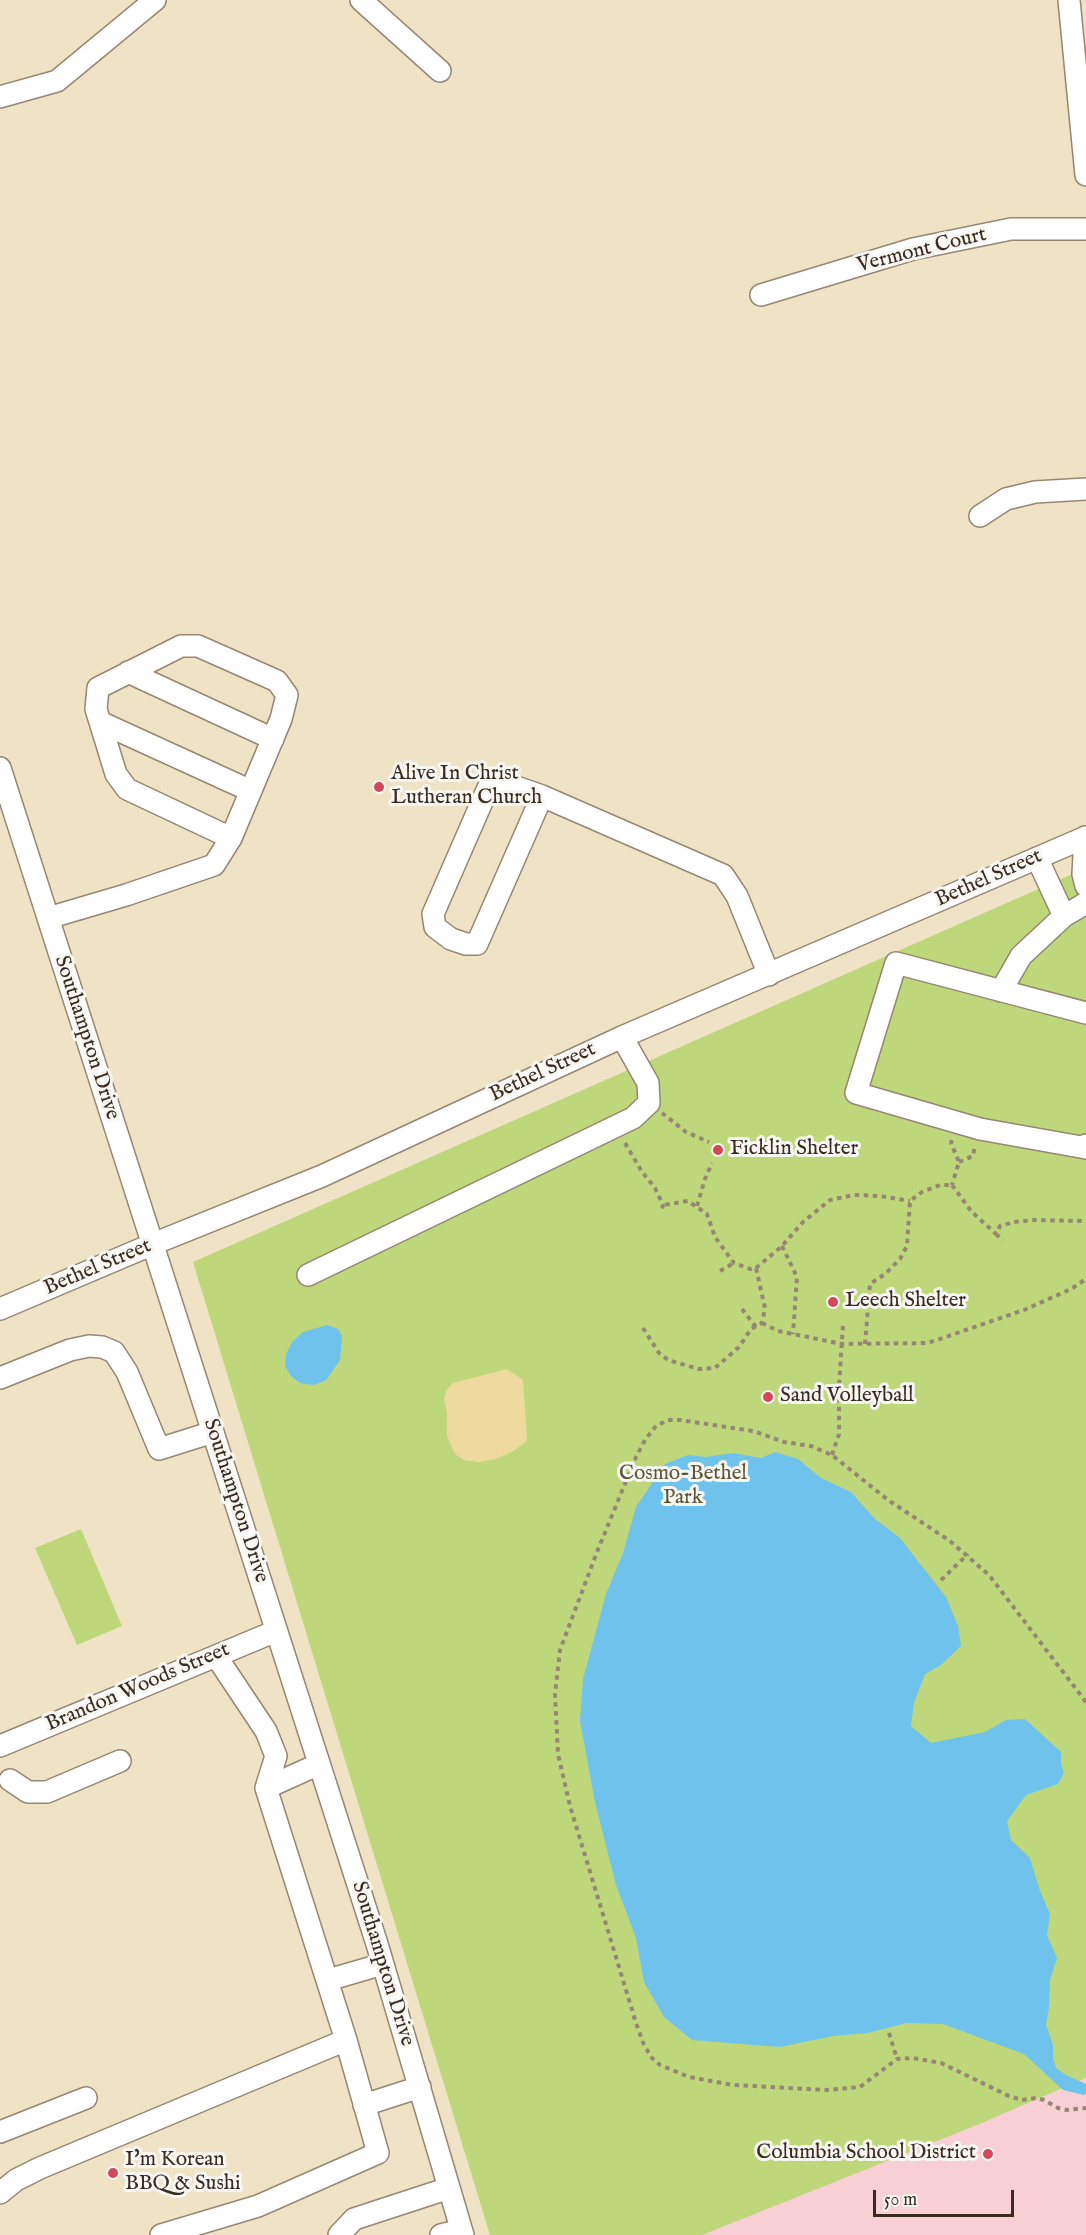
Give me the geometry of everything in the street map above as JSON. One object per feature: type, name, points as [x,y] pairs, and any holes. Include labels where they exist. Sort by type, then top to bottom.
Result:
[{"type":"street","points":[[0,97],[57,81],[155,0]]},
{"type":"street","points":[[361,0],[440,71]]},
{"type":"street","points":[[1069,0],[1086,175]]},
{"type":"street","name":"Vermont Court","points":[[761,295],[913,249],[1011,229],[1086,229]]},
{"type":"street","points":[[980,516],[1006,499],[1035,492],[1086,489]]},
{"type":"street","points":[[48,918],[214,865],[231,838],[281,719],[287,695],[277,681],[198,646],[181,646],[98,688],[96,709],[116,774],[127,789],[231,838]]},
{"type":"street","points":[[128,672],[273,739]]},
{"type":"street","points":[[100,722],[251,791]]},
{"type":"street","name":"Southampton Drive","points":[[0,768],[383,1964],[449,2188],[455,2233]]},
{"type":"street","points":[[542,796],[477,944],[466,944],[451,939],[435,927],[433,914],[488,789],[499,781],[542,796],[723,875],[737,896],[769,975]]},
{"type":"street","points":[[1085,837],[1083,874],[1086,886]]},
{"type":"street","name":"Bethel Street","points":[[0,1309],[322,1176],[622,1037],[1085,837]]},
{"type":"street","points":[[1037,858],[1064,916]]},
{"type":"street","points":[[1001,991],[1021,956],[1064,916],[1086,903]]},
{"type":"street","points":[[1086,1013],[896,963],[856,1094],[980,1129],[1086,1148],[1086,1145]]},
{"type":"street","points":[[308,1275],[633,1118],[650,1103],[648,1083],[622,1037]]},
{"type":"street","points":[[0,1378],[70,1350],[89,1346],[102,1347],[114,1352],[127,1372],[159,1449],[213,1432]]},
{"type":"street","name":"Brandon Woods Street","points":[[0,1748],[276,1631]]},
{"type":"street","points":[[161,2235],[207,2229],[378,2153],[328,1980],[266,1788],[276,1756],[266,1731],[216,1656]]},
{"type":"street","points":[[0,1748],[10,1774],[5,1784],[28,1792],[46,1792],[120,1761]]},
{"type":"street","points":[[266,1788],[319,1764]]},
{"type":"street","points":[[328,1980],[383,1964]]},
{"type":"street","points":[[0,2193],[16,2180],[40,2168],[346,2040]]},
{"type":"street","points":[[364,2105],[420,2087]]},
{"type":"street","points":[[0,2132],[86,2098]]},
{"type":"street","points":[[339,2235],[354,2219],[449,2188]]},
{"type":"path","points":[[650,1103],[686,1132],[709,1142]]},
{"type":"path","points":[[952,1185],[959,1162],[951,1143],[956,1123]]},
{"type":"path","points":[[616,1127],[642,1172],[655,1188],[663,1205],[661,1212]]},
{"type":"path","points":[[697,1206],[712,1163]]},
{"type":"path","points":[[663,1205],[688,1201],[697,1206],[707,1214],[715,1237],[734,1263],[750,1269],[756,1268],[782,1246],[803,1222],[830,1200],[854,1195],[910,1201],[922,1192],[940,1185],[952,1185]]},
{"type":"path","points":[[952,1185],[970,1211],[1003,1240]]},
{"type":"path","points":[[865,1344],[870,1284],[885,1274],[900,1259],[907,1245],[910,1201]]},
{"type":"path","points":[[996,1234],[1000,1226],[1014,1222],[1086,1221]]},
{"type":"path","points":[[782,1246],[797,1277],[793,1334]]},
{"type":"path","points":[[720,1270],[734,1263]]},
{"type":"path","points":[[643,1328],[659,1353],[668,1360],[699,1369],[715,1368],[727,1360],[739,1347],[751,1329],[762,1323],[765,1308],[756,1268]]},
{"type":"path","points":[[762,1323],[778,1331],[842,1344],[928,1343],[1024,1310],[1086,1279]]},
{"type":"path","points":[[742,1309],[756,1327]]},
{"type":"path","points":[[832,1455],[839,1434],[843,1325]]},
{"type":"path","points":[[1086,1702],[1001,1590],[968,1554],[888,1500],[832,1455],[811,1446],[784,1442],[753,1431],[680,1420],[668,1420],[656,1426],[645,1440],[636,1458],[560,1650],[555,1694],[555,1735],[570,1806],[636,2023],[644,2045],[652,2058],[660,2065],[689,2077],[734,2085],[802,2090],[860,2087],[897,2059],[920,2059],[941,2063],[1022,2100],[1036,2098],[1067,2110],[1086,2109]]},
{"type":"path","points":[[941,1580],[968,1554]]},
{"type":"path","points":[[889,2033],[897,2059]]},
{"type":"shaded area","name":"Columbia School District","points":[[1086,2072],[1086,2235],[695,2235]]},
{"type":"green space","name":"Cosmo-Bethel Park","points":[[1086,868],[1086,2078],[977,2125],[702,2235],[490,2235],[193,1262]]},
{"type":"green space","points":[[81,1529],[122,1626],[77,1645],[35,1548]]},
{"type":"sand","points":[[507,1369],[523,1380],[527,1441],[512,1452],[495,1459],[479,1462],[464,1460],[455,1454],[447,1436],[447,1413],[444,1399],[446,1391],[453,1383]]},
{"type":"water","points":[[327,1325],[338,1329],[342,1336],[340,1360],[326,1380],[314,1385],[300,1383],[291,1376],[285,1366],[286,1354],[292,1342],[303,1332]]},
{"type":"water","points":[[775,1452],[798,1459],[821,1478],[851,1492],[874,1518],[900,1538],[946,1597],[958,1626],[961,1646],[941,1665],[925,1674],[914,1703],[911,1726],[931,1743],[985,1732],[1006,1720],[1025,1719],[1061,1752],[1064,1773],[1058,1784],[1026,1795],[1007,1821],[1011,1840],[1030,1858],[1050,1914],[1047,1935],[1057,1958],[1050,1980],[1046,2024],[1053,2045],[1053,2058],[1056,2068],[1086,2084],[1084,2095],[1063,2090],[1024,2054],[943,2024],[906,2023],[868,2033],[833,2036],[780,2047],[692,2040],[664,2017],[644,1982],[636,1938],[616,1885],[595,1802],[580,1721],[583,1679],[606,1594],[623,1553],[636,1507],[665,1464],[688,1455],[705,1457],[733,1453],[761,1458]]},
{"type":"place","name":"Alive In Christ Lutheran Church","points":[[379,787]]},
{"type":"place","name":"Ficklin Shelter","points":[[718,1150]]},
{"type":"place","name":"Leech Shelter","points":[[833,1302]]},
{"type":"place","name":"Sand Volleyball","points":[[768,1397]]},
{"type":"place","name":"Columbia School District","points":[[988,2154]]},
{"type":"place","name":"I'm Korean BBQ & Sushi","points":[[113,2173]]}]
